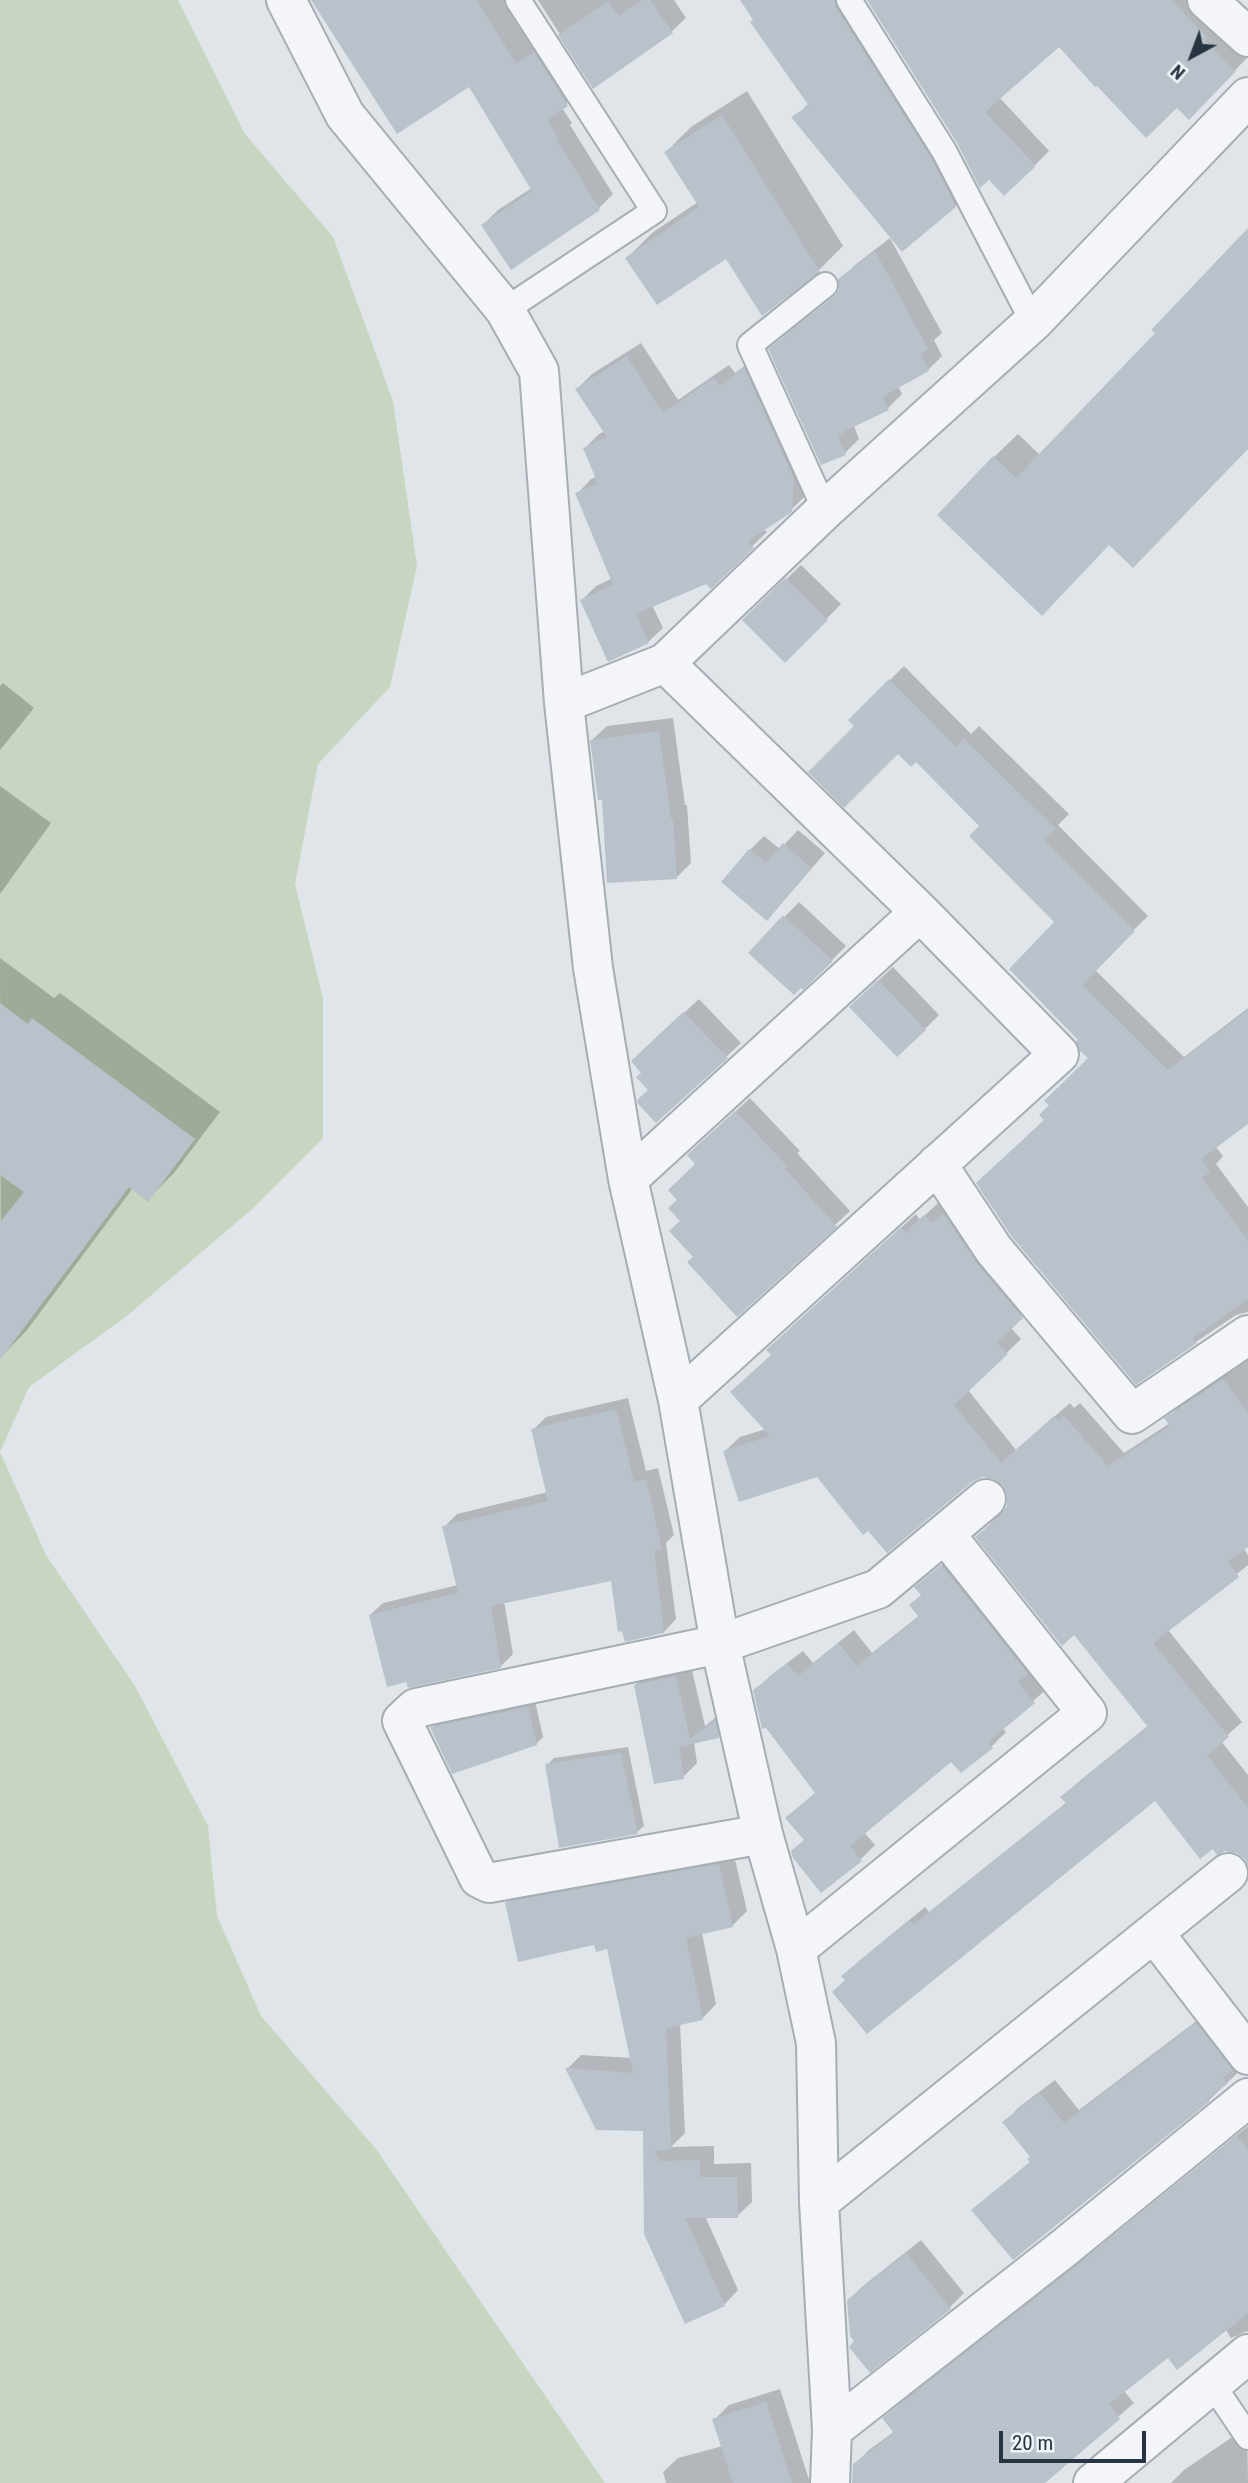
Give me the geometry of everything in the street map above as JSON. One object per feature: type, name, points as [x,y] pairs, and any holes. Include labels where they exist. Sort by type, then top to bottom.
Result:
[{"type":"street","points":[[286,0],[345,115],[505,310],[539,371],[564,704],[593,968],[628,1179],[678,1400],[719,1644],[763,1834],[796,1949],[816,2043],[819,2202],[832,2430],[830,2483]]},
{"type":"street","points":[[1207,0],[1248,37]]},
{"type":"street","points":[[564,704],[665,663],[825,510],[1033,322],[1248,97]]},
{"type":"street","points":[[665,663],[920,912],[1059,1054],[678,1400]]},
{"type":"street","points":[[628,1179],[920,912]]},
{"type":"street","points":[[937,1164],[993,1250],[1132,1414],[1243,1347]]},
{"type":"street","points":[[763,1834],[489,1883],[478,1878],[402,1721],[416,1708],[719,1644],[877,1589],[986,1499]]},
{"type":"street","points":[[796,1949],[1087,1713],[944,1534]]},
{"type":"street","points":[[819,2202],[1228,1873]]},
{"type":"street","points":[[1154,1933],[1248,2055]]},
{"type":"street","points":[[832,2430],[1064,2248],[1248,2098]]},
{"type":"street","points":[[1093,2483],[1248,2354]]},
{"type":"lane","points":[[505,310],[654,211],[518,0]]},
{"type":"lane","points":[[849,0],[944,151],[1033,322]]},
{"type":"lane","points":[[825,285],[750,345],[825,510]]},
{"type":"lane","points":[[1213,2385],[1248,2437]]},
{"type":"green space","points":[[0,0],[178,0],[245,134],[333,237],[393,401],[417,566],[390,687],[318,764],[295,884],[323,998],[323,1138],[251,1210],[128,1315],[29,1387],[0,1452]]},
{"type":"green space","points":[[0,1452],[46,1555],[135,1686],[208,1826],[217,1916],[261,2016],[376,2149],[605,2483],[0,2483]]},
{"type":"building","points":[[311,0],[477,0],[516,64],[534,52],[568,106],[547,120],[600,210],[511,270],[481,225],[532,191],[469,87],[397,134]]},
{"type":"building","points":[[642,0],[650,0],[673,33],[593,89],[558,35],[608,1],[619,16]]},
{"type":"building","points":[[740,0],[834,0],[836,8],[931,158],[956,207],[902,252],[791,117],[809,106],[750,22],[753,20]]},
{"type":"building","points":[[867,0],[1171,0],[1208,38],[1205,41],[1236,71],[1189,120],[1177,108],[1146,138],[1059,47],[985,112],[1036,166],[1004,196],[989,180],[980,188],[957,143]]},
{"type":"building","points":[[722,115],[820,272],[762,316],[726,259],[657,305],[625,258],[699,207],[664,152]]},
{"type":"building","points":[[1248,228],[1248,449],[1133,568],[1109,545],[1042,616],[937,515],[993,456],[1016,478],[1155,333],[1151,330]]},
{"type":"building","points":[[875,251],[928,349],[920,354],[929,371],[882,397],[889,410],[838,436],[846,455],[821,465],[768,349],[834,297],[839,290],[838,279]]},
{"type":"building","points":[[627,356],[663,413],[714,378],[720,386],[744,367],[794,479],[792,512],[748,541],[754,548],[711,589],[706,584],[636,614],[649,643],[608,662],[580,600],[613,585],[575,493],[598,484],[583,448],[607,437],[575,389]]},
{"type":"building","points":[[785,578],[828,620],[785,663],[742,620]]},
{"type":"building","points":[[889,679],[956,747],[964,739],[1056,829],[1044,840],[1135,931],[1082,985],[1168,1070],[1248,1010],[1248,1124],[1201,1159],[1210,1172],[1202,1178],[1248,1241],[1248,1299],[1193,1338],[1197,1343],[1136,1385],[1012,1237],[976,1183],[1044,1120],[1039,1115],[1049,1105],[1044,1101],[1088,1058],[1080,1051],[1076,1042],[1078,1040],[1009,969],[1054,922],[969,836],[979,826],[916,762],[911,767],[898,754],[844,808],[808,772],[854,726],[848,720]]},
{"type":"building","points":[[659,731],[673,819],[677,879],[607,883],[602,800],[598,800],[590,740]]},
{"type":"building","points":[[783,843],[811,868],[767,921],[721,882],[749,849],[766,863]]},
{"type":"building","points":[[783,915],[833,961],[803,990],[801,988],[794,995],[748,953]]},
{"type":"building","points":[[878,980],[926,1030],[897,1057],[849,1007]]},
{"type":"building","points":[[0,1003],[28,1024],[32,1018],[195,1139],[148,1202],[129,1187],[0,1360],[0,1222],[24,1192],[0,1175]]},
{"type":"building","points":[[683,1012],[728,1058],[656,1123],[638,1104],[637,1100],[648,1090],[636,1077],[641,1073],[631,1061]]},
{"type":"building","points":[[735,1111],[787,1166],[784,1168],[837,1227],[737,1317],[687,1262],[693,1257],[669,1231],[680,1221],[668,1208],[677,1200],[668,1190],[695,1164],[687,1155]]},
{"type":"building","points":[[943,1213],[977,1264],[1023,1318],[997,1343],[1008,1354],[954,1405],[1001,1463],[1054,1416],[1059,1421],[1064,1416],[1108,1466],[1170,1426],[1164,1418],[1223,1379],[1248,1413],[1248,1547],[1228,1561],[1239,1577],[1153,1643],[1229,1737],[1207,1755],[1248,1808],[1248,1866],[1245,1859],[1237,1853],[1225,1851],[1217,1855],[1213,1849],[1200,1859],[1155,1801],[867,2034],[832,1992],[845,1980],[841,1976],[909,1920],[913,1925],[1066,1803],[1060,1797],[1148,1727],[1074,1635],[1062,1646],[975,1537],[1000,1516],[1007,1506],[1007,1495],[1003,1486],[994,1479],[983,1477],[972,1482],[887,1553],[868,1531],[863,1535],[817,1477],[739,1502],[723,1451],[770,1436],[730,1392],[771,1355],[766,1350],[901,1227],[905,1233],[924,1215],[932,1223]]},
{"type":"building","points":[[616,1409],[634,1482],[646,1479],[662,1549],[654,1551],[664,1633],[625,1642],[622,1631],[618,1632],[611,1581],[491,1606],[501,1668],[408,1688],[406,1682],[387,1687],[369,1615],[458,1593],[442,1526],[548,1501],[531,1429]]},
{"type":"building","points":[[941,1565],[1028,1674],[1018,1682],[1035,1703],[988,1742],[993,1748],[961,1773],[951,1762],[850,1846],[862,1861],[821,1893],[793,1858],[791,1851],[804,1840],[785,1818],[815,1793],[766,1728],[762,1729],[753,1690],[787,1664],[798,1676],[838,1643],[857,1666],[919,1617],[909,1605],[921,1595],[914,1587]]},
{"type":"building","points":[[676,1676],[690,1739],[715,1720],[719,1738],[679,1747],[684,1779],[654,1784],[634,1685]]},
{"type":"building","points":[[528,1707],[537,1745],[452,1774],[430,1727]]},
{"type":"building","points":[[621,1753],[638,1834],[559,1848],[545,1764]]},
{"type":"building","points":[[719,1864],[733,1927],[686,1938],[703,2020],[666,2028],[671,2149],[655,2151],[659,2161],[700,2160],[700,2177],[737,2177],[738,2218],[685,2218],[725,2306],[685,2324],[644,2234],[643,2131],[596,2130],[565,2068],[633,2073],[607,1949],[596,1952],[594,1945],[518,1962],[505,1902]]},
{"type":"building","points":[[1196,2023],[1233,2070],[1222,2078],[1227,2084],[1208,2098],[1210,2101],[1013,2260],[971,2210],[1030,2162],[1027,2159],[1030,2157],[1002,2122],[1040,2093],[1064,2123]]},
{"type":"building","points":[[1237,2136],[1248,2150],[1248,2313],[1177,2370],[1168,2358],[1109,2404],[1120,2419],[1045,2483],[852,2483],[853,2464],[894,2433],[882,2418],[1078,2265]]},
{"type":"building","points":[[906,2253],[951,2309],[870,2373],[849,2347],[854,2341],[850,2336],[847,2300]]},
{"type":"building","points":[[766,2402],[792,2483],[733,2483],[712,2419]]}]
